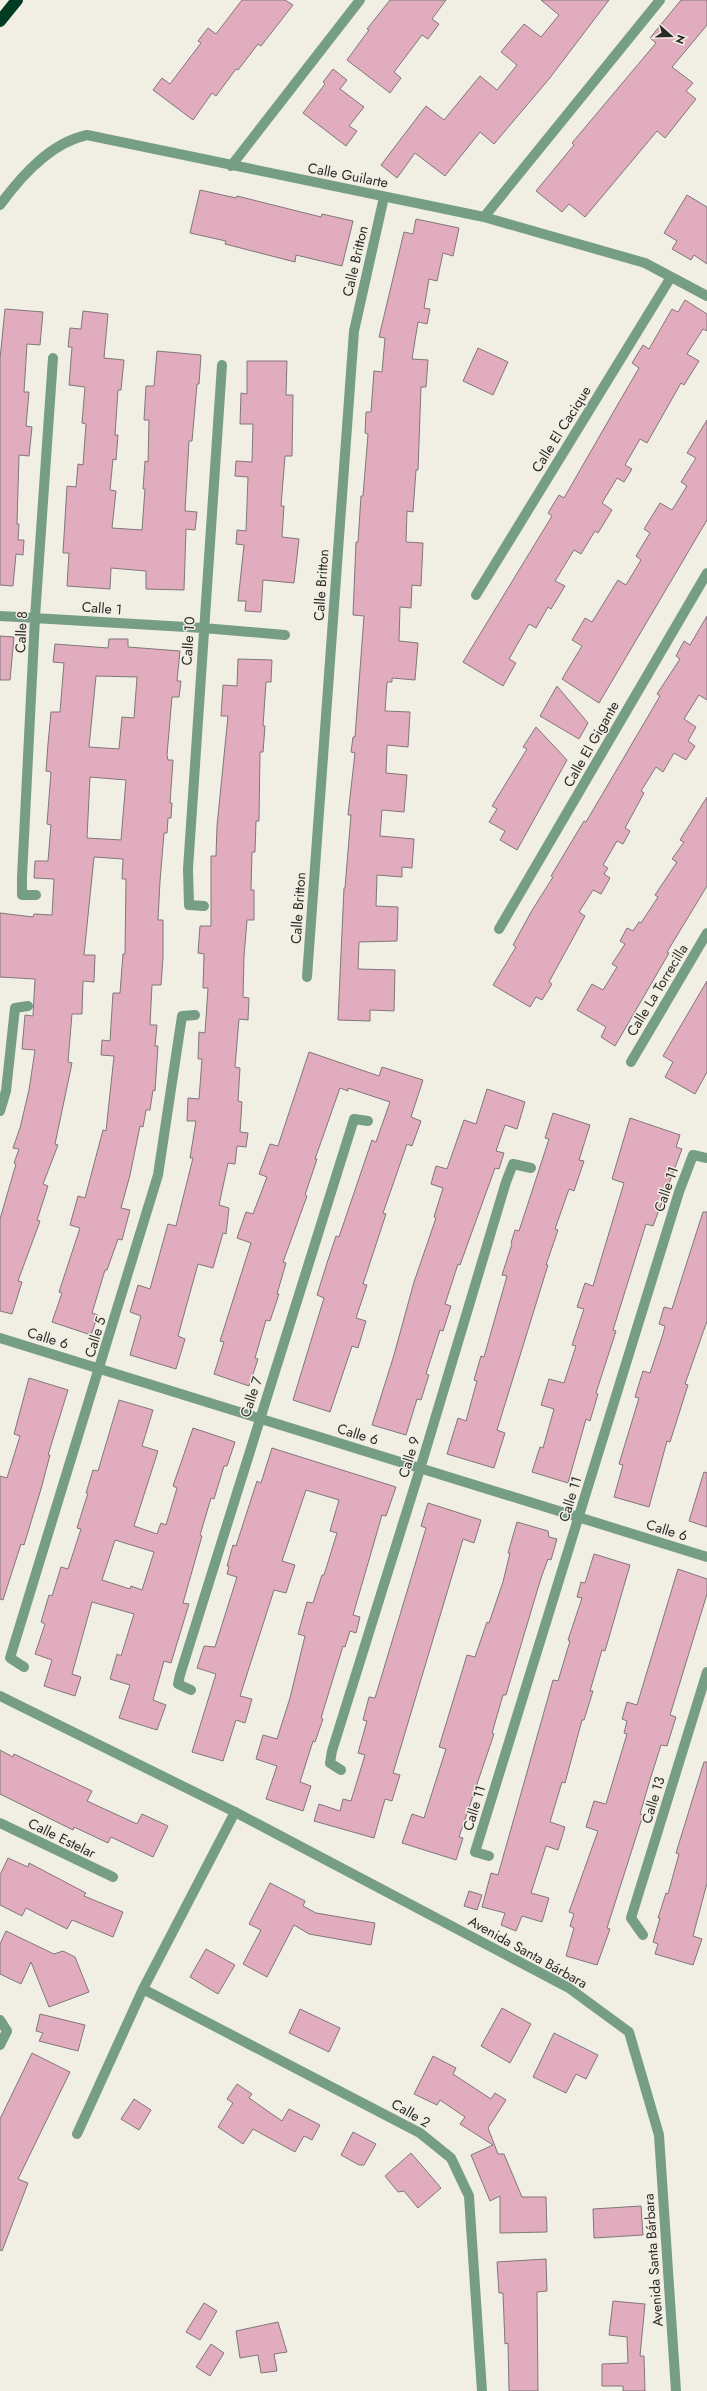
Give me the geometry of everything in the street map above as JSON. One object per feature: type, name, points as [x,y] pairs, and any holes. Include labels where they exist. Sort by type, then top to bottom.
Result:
[{"type":"highway","points":[[0,21],[17,0]]},
{"type":"street","points":[[231,166],[360,0]]},
{"type":"street","points":[[484,218],[660,0]]},
{"type":"street","name":"Calle Guilarte","points":[[0,205],[16,182],[51,152],[71,139],[87,135],[484,218],[645,263],[707,296]]},
{"type":"street","name":"Calle Britton","points":[[307,977],[354,331],[384,197]]},
{"type":"street","name":"Calle El Cacique","points":[[476,595],[671,277]]},
{"type":"street","name":"Calle 8","points":[[36,895],[22,895],[22,877],[35,617],[53,358]]},
{"type":"street","name":"Calle 10","points":[[204,906],[189,905],[188,869],[203,628],[222,365]]},
{"type":"street","name":"Calle El Gigante","points":[[499,929],[707,573]]},
{"type":"street","name":"Calle 1","points":[[0,616],[203,628],[285,636]]},
{"type":"street","name":"Calle La Torrecilla","points":[[631,1062],[707,933]]},
{"type":"street","points":[[0,1111],[6,1091],[15,1008],[28,1006]]},
{"type":"street","name":"Calle 5","points":[[24,1666],[10,1658],[100,1369],[158,1175],[182,1016],[195,1015]]},
{"type":"street","name":"Calle 7","points":[[191,1690],[178,1684],[180,1675],[259,1418],[354,1118],[368,1121]]},
{"type":"street","name":"Calle 11","points":[[489,1856],[475,1852],[679,1192],[693,1154],[707,1158]]},
{"type":"street","name":"Calle 9","points":[[341,1770],[330,1763],[332,1750],[420,1469],[506,1182],[513,1164],[531,1168]]},
{"type":"street","name":"Calle 6","points":[[0,1338],[707,1557]]},
{"type":"street","name":"Calle 13","points":[[643,1935],[631,1918],[707,1672]]},
{"type":"street","name":"Avenida Santa Bárbara","points":[[0,1696],[235,1812],[569,1988],[630,2032],[659,2135],[676,2391]]},
{"type":"street","points":[[77,2134],[143,1989],[235,1812]]},
{"type":"street","name":"Calle Estelar","points":[[0,1823],[113,1877]]},
{"type":"street","name":"Calle 2","points":[[143,1989],[420,2133],[451,2158],[469,2196],[482,2391]]},
{"type":"street","points":[[0,2020],[7,2031],[0,2045]]},
{"type":"building","points":[[242,0],[285,0],[293,5],[261,46],[258,44],[238,70],[236,69],[216,96],[212,93],[193,120],[153,90],[162,78],[170,84],[201,43],[198,41],[208,28],[216,34]]},
{"type":"building","points":[[390,0],[446,0],[432,19],[439,24],[428,39],[422,35],[394,72],[401,78],[390,93],[347,60],[369,30],[367,29]]},
{"type":"building","points":[[541,0],[609,0],[549,79],[494,144],[480,132],[445,176],[415,153],[397,178],[381,165],[426,106],[444,120],[480,76],[497,90],[517,65],[501,52],[524,24],[541,37],[559,15]]},
{"type":"building","points":[[681,0],[707,0],[707,25],[672,67],[693,83],[686,91],[696,99],[665,138],[657,131],[585,217],[569,204],[562,212],[536,191],[574,145],[572,143],[656,43],[650,38]]},
{"type":"building","points":[[333,69],[347,80],[340,89],[364,107],[349,126],[357,131],[346,146],[303,113],[325,84],[323,82]]},
{"type":"building","points":[[200,190],[236,198],[237,196],[321,217],[322,214],[353,221],[342,266],[296,255],[295,262],[225,244],[226,241],[190,233]]},
{"type":"building","points":[[687,195],[707,207],[707,264],[694,255],[691,260],[672,249],[677,241],[664,233]]},
{"type":"building","points":[[416,219],[459,228],[453,256],[443,253],[437,281],[429,279],[424,308],[430,309],[427,324],[418,322],[412,359],[428,360],[426,387],[421,387],[418,470],[416,470],[413,512],[407,511],[406,542],[423,543],[421,586],[412,585],[411,608],[400,607],[399,641],[418,643],[415,680],[392,678],[392,682],[387,682],[385,711],[410,712],[408,747],[387,745],[386,773],[407,775],[404,812],[382,810],[380,836],[414,839],[412,868],[402,867],[402,877],[377,875],[376,906],[398,907],[397,941],[359,942],[358,969],[395,970],[394,1011],[370,1010],[370,1021],[338,1020],[344,888],[351,815],[348,815],[355,753],[351,752],[353,737],[355,737],[364,616],[353,615],[356,542],[358,542],[361,496],[363,496],[368,434],[365,433],[366,412],[371,412],[374,371],[382,372],[385,338],[379,337],[404,232],[413,234]]},
{"type":"building","points":[[685,300],[707,314],[707,331],[703,329],[687,354],[699,361],[684,385],[681,383],[647,443],[640,439],[625,465],[632,469],[624,482],[617,478],[602,503],[612,510],[598,533],[595,531],[581,554],[574,550],[555,581],[565,586],[551,609],[548,607],[536,628],[529,624],[509,659],[516,663],[503,686],[463,662],[552,516],[548,513],[559,495],[564,498],[639,368],[632,363],[643,345],[649,349],[672,309],[678,312]]},
{"type":"building","points":[[5,309],[43,312],[40,345],[27,344],[24,392],[29,392],[26,426],[32,427],[29,456],[19,455],[17,524],[19,524],[18,540],[24,540],[23,555],[16,554],[13,586],[0,585],[0,359]]},
{"type":"building","points":[[83,311],[108,314],[104,358],[124,360],[121,390],[118,390],[115,435],[118,435],[116,460],[113,459],[110,490],[116,491],[112,528],[142,530],[145,489],[143,489],[145,461],[148,462],[149,420],[144,420],[146,386],[154,386],[157,351],[201,355],[192,441],[189,441],[185,511],[197,512],[195,530],[186,529],[184,590],[146,589],[146,571],[111,568],[110,589],[67,586],[69,553],[63,553],[67,486],[76,487],[78,464],[83,465],[86,424],[82,423],[85,387],[69,385],[72,347],[68,347],[70,328],[81,329]]},
{"type":"building","points":[[478,348],[508,362],[493,395],[463,381]]},
{"type":"building","points":[[247,361],[287,361],[286,395],[293,395],[292,456],[285,456],[281,506],[284,506],[282,537],[299,539],[294,583],[263,580],[261,612],[245,611],[246,601],[238,601],[244,545],[236,544],[237,530],[246,531],[248,477],[235,476],[236,461],[252,462],[253,424],[240,424],[241,393],[247,394]]},
{"type":"building","points":[[707,420],[707,520],[599,703],[562,679],[582,646],[572,640],[585,618],[592,622],[618,580],[626,585],[641,560],[636,556],[650,533],[644,529],[660,503],[672,510],[687,486],[681,482],[696,458],[687,453]]},
{"type":"building","points":[[707,616],[707,700],[699,695],[684,719],[696,727],[688,741],[695,746],[686,760],[674,753],[663,772],[656,767],[641,791],[644,793],[625,828],[630,831],[623,844],[617,841],[603,865],[608,868],[604,874],[610,878],[601,894],[593,890],[579,912],[585,916],[549,982],[552,984],[542,1000],[536,997],[530,1007],[493,985],[516,947],[513,945],[531,912],[553,877],[551,876],[584,821],[586,822],[660,696],[657,694],[680,659],[676,656],[684,641],[690,645]]},
{"type":"building","points":[[0,636],[14,637],[10,680],[0,680]]},
{"type":"building","points":[[109,639],[128,639],[128,647],[180,651],[177,681],[181,681],[179,697],[172,697],[167,755],[168,760],[173,760],[170,803],[172,803],[171,818],[168,818],[167,833],[164,833],[160,881],[158,920],[163,920],[161,985],[152,985],[150,1025],[157,1025],[155,1046],[158,1046],[155,1091],[153,1090],[150,1110],[146,1110],[143,1127],[140,1126],[130,1175],[121,1208],[130,1210],[122,1240],[118,1239],[107,1270],[105,1270],[92,1313],[98,1315],[91,1335],[52,1322],[62,1293],[59,1292],[80,1228],[70,1225],[78,1196],[85,1198],[103,1130],[106,1131],[114,1056],[101,1055],[102,1040],[110,1041],[113,993],[120,993],[123,954],[125,954],[126,879],[122,879],[123,859],[94,857],[84,955],[95,955],[94,982],[83,981],[82,1014],[72,1014],[68,1062],[72,1063],[55,1144],[58,1145],[43,1184],[48,1186],[37,1220],[40,1221],[18,1281],[22,1282],[12,1314],[0,1311],[0,1219],[16,1164],[14,1163],[19,1149],[13,1148],[20,1128],[29,1090],[35,1050],[22,1049],[25,1015],[33,1016],[35,979],[0,977],[0,913],[33,917],[34,914],[52,915],[54,879],[34,878],[35,861],[48,861],[51,825],[47,824],[51,772],[46,771],[48,744],[51,712],[60,712],[64,663],[53,662],[55,644],[108,648]],"holes":[[[96,676],[137,677],[134,718],[122,717],[119,749],[89,747]],[[90,777],[126,780],[121,840],[87,838]]]},
{"type":"building","points":[[238,659],[272,660],[271,682],[266,682],[263,752],[260,752],[259,821],[256,821],[255,852],[252,852],[251,890],[254,890],[254,920],[247,920],[244,956],[243,997],[249,998],[248,1020],[239,1019],[235,1067],[240,1068],[238,1101],[242,1102],[240,1132],[248,1133],[246,1147],[237,1146],[235,1164],[228,1163],[219,1205],[229,1208],[226,1234],[223,1233],[213,1268],[198,1264],[178,1336],[185,1339],[176,1369],[130,1355],[141,1316],[130,1312],[138,1285],[150,1289],[168,1224],[176,1226],[193,1158],[190,1158],[196,1121],[187,1121],[188,1098],[199,1099],[202,1059],[198,1059],[199,1032],[205,1033],[208,988],[203,988],[204,954],[198,953],[200,926],[211,926],[211,856],[216,856],[217,826],[228,716],[221,716],[223,685],[237,686]]},
{"type":"building","points":[[557,686],[588,723],[579,739],[540,716]]},
{"type":"building","points":[[536,727],[567,760],[517,850],[500,840],[505,831],[489,822],[497,809],[492,806],[527,749],[523,747]]},
{"type":"building","points":[[707,797],[707,886],[667,952],[669,953],[615,1046],[601,1037],[606,1027],[577,1010],[592,984],[603,990],[617,967],[612,964],[625,944],[620,941],[627,928],[633,931],[639,922],[641,923],[658,897],[655,895],[677,862],[672,859],[684,842],[680,840]]},
{"type":"building","points":[[707,981],[707,1072],[695,1094],[665,1077],[673,1062],[663,1056]]},
{"type":"building","points":[[309,1052],[379,1076],[382,1067],[423,1080],[411,1117],[421,1121],[412,1146],[407,1144],[383,1213],[386,1214],[363,1284],[367,1285],[356,1318],[366,1321],[358,1348],[352,1346],[330,1412],[293,1400],[324,1298],[317,1295],[327,1263],[336,1236],[339,1237],[372,1140],[376,1142],[390,1102],[348,1088],[348,1091],[340,1088],[315,1159],[317,1159],[305,1195],[307,1196],[283,1262],[286,1263],[277,1294],[279,1294],[270,1321],[266,1320],[255,1358],[258,1359],[249,1386],[214,1374],[224,1342],[220,1341],[251,1243],[237,1238],[246,1212],[253,1214],[267,1177],[259,1174],[270,1144],[278,1146]]},
{"type":"building","points":[[487,1089],[525,1102],[517,1129],[505,1125],[496,1151],[504,1153],[499,1169],[495,1168],[460,1265],[458,1264],[445,1304],[451,1306],[443,1331],[440,1330],[426,1374],[429,1375],[421,1400],[417,1399],[406,1435],[372,1425],[394,1355],[414,1282],[436,1218],[434,1217],[443,1188],[431,1184],[436,1166],[447,1169],[464,1120],[476,1124]]},
{"type":"building","points":[[553,1113],[590,1125],[579,1160],[584,1161],[574,1191],[569,1189],[555,1229],[558,1230],[546,1265],[548,1265],[497,1430],[505,1433],[494,1468],[447,1454],[458,1418],[466,1421],[477,1381],[474,1380],[481,1356],[484,1357],[507,1276],[502,1275],[512,1244],[511,1243],[515,1230],[519,1231],[549,1139],[545,1138]]},
{"type":"building","points":[[630,1118],[680,1135],[676,1147],[682,1149],[653,1226],[646,1224],[613,1330],[616,1331],[596,1393],[598,1394],[590,1421],[586,1419],[568,1483],[532,1472],[540,1447],[543,1448],[554,1409],[541,1405],[549,1379],[564,1383],[576,1346],[572,1345],[584,1309],[577,1307],[585,1283],[593,1286],[624,1183],[612,1179]]},
{"type":"building","points":[[703,1212],[707,1212],[707,1321],[685,1384],[688,1385],[670,1442],[667,1441],[649,1507],[614,1497],[623,1465],[619,1464],[639,1398],[635,1397],[643,1371],[650,1373],[663,1334],[665,1326],[659,1324],[664,1307],[672,1309]]},
{"type":"building","points":[[29,1378],[68,1390],[48,1455],[50,1455],[24,1545],[21,1544],[3,1600],[0,1599],[0,1476],[7,1478],[20,1436],[14,1434]]},
{"type":"building","points":[[119,1400],[153,1410],[142,1446],[158,1451],[134,1526],[157,1534],[161,1523],[166,1525],[177,1488],[173,1486],[193,1428],[235,1442],[227,1466],[224,1466],[214,1499],[211,1498],[200,1535],[202,1536],[183,1603],[189,1604],[171,1663],[164,1661],[153,1700],[166,1705],[157,1730],[119,1718],[130,1685],[110,1679],[117,1654],[121,1656],[134,1614],[92,1602],[72,1674],[81,1677],[75,1696],[44,1686],[52,1660],[35,1654],[45,1624],[41,1622],[49,1595],[52,1596],[61,1567],[68,1569],[81,1529],[77,1528],[88,1493],[86,1493],[93,1470],[98,1471]],"holes":[[[115,1540],[154,1552],[142,1590],[131,1586],[130,1589],[102,1580]]]},
{"type":"building","points":[[272,1448],[396,1487],[386,1516],[382,1515],[353,1615],[360,1617],[356,1633],[350,1631],[345,1647],[343,1646],[321,1718],[323,1719],[315,1742],[313,1741],[300,1782],[311,1786],[303,1811],[266,1799],[277,1766],[256,1759],[263,1735],[277,1739],[290,1698],[305,1636],[298,1634],[307,1602],[313,1603],[322,1575],[324,1575],[337,1533],[330,1531],[339,1500],[306,1490],[282,1561],[295,1565],[286,1593],[274,1590],[240,1696],[252,1699],[245,1723],[236,1720],[223,1761],[192,1752],[216,1674],[197,1668],[204,1646],[215,1647],[237,1577],[227,1574],[229,1566],[227,1566],[233,1545],[236,1546],[257,1481],[261,1483]]},
{"type":"building","points":[[704,1472],[707,1473],[707,1527],[689,1521]]},
{"type":"building","points":[[428,1503],[481,1520],[474,1543],[463,1539],[393,1773],[400,1775],[392,1801],[385,1799],[374,1838],[314,1821],[319,1804],[340,1811],[343,1799],[351,1801],[365,1755],[358,1753],[367,1721],[363,1720],[369,1697],[375,1698],[406,1595],[426,1528],[421,1526]]},
{"type":"building","points":[[517,1522],[548,1531],[549,1537],[557,1539],[551,1560],[548,1559],[541,1578],[506,1695],[503,1695],[492,1733],[494,1734],[459,1837],[463,1838],[456,1860],[402,1843],[412,1814],[424,1818],[446,1749],[439,1747],[467,1655],[475,1657],[487,1622],[489,1623],[503,1582],[510,1553],[508,1553]]},
{"type":"building","points":[[594,1554],[630,1565],[605,1651],[602,1650],[590,1691],[593,1691],[584,1720],[582,1720],[565,1783],[562,1782],[550,1822],[565,1827],[558,1850],[546,1846],[531,1893],[549,1898],[542,1922],[522,1916],[516,1931],[501,1925],[505,1913],[482,1907],[491,1873],[498,1875],[553,1680],[558,1681],[570,1641],[568,1640],[582,1598],[577,1597],[581,1582],[585,1583]]},
{"type":"building","points":[[678,1569],[707,1579],[707,1594],[670,1715],[676,1717],[667,1746],[661,1745],[640,1814],[643,1815],[607,1928],[610,1929],[597,1965],[566,1956],[574,1928],[570,1926],[574,1914],[569,1912],[598,1831],[586,1827],[594,1801],[606,1804],[627,1734],[624,1733],[627,1721],[622,1719],[627,1702],[637,1705]]},
{"type":"building","points":[[0,1750],[13,1757],[14,1754],[92,1791],[87,1801],[137,1824],[142,1814],[168,1826],[153,1857],[111,1837],[108,1843],[74,1827],[73,1830],[0,1794]]},
{"type":"building","points":[[704,1762],[707,1762],[707,1883],[693,1936],[702,1939],[693,1965],[655,1954],[658,1944],[653,1942],[660,1918],[658,1918],[666,1893],[668,1894],[679,1854],[676,1853]]},
{"type":"building","points":[[8,1858],[28,1867],[29,1863],[86,1893],[84,1896],[123,1912],[113,1937],[72,1920],[67,1929],[26,1908],[22,1916],[0,1905],[0,1875]]},
{"type":"building","points":[[270,1883],[305,1901],[303,1906],[316,1913],[375,1923],[371,1945],[309,1934],[294,1925],[267,1977],[243,1964],[261,1930],[249,1924]]},
{"type":"building","points":[[469,1891],[482,1895],[477,1910],[464,1906]]},
{"type":"building","points":[[6,1931],[54,1954],[63,1951],[75,1957],[89,1992],[49,2007],[31,1962],[21,1984],[0,1974],[0,1944]]},
{"type":"building","points":[[206,1949],[235,1965],[218,1994],[190,1977]]},
{"type":"building","points":[[502,2008],[531,2024],[510,2063],[481,2046]]},
{"type":"building","points":[[300,2009],[340,2028],[329,2052],[289,2033]]},
{"type":"building","points":[[40,2014],[85,2025],[78,2051],[39,2041],[43,2033],[36,2031]]},
{"type":"building","points":[[554,2033],[598,2055],[586,2079],[576,2074],[566,2093],[533,2077]]},
{"type":"building","points":[[32,2053],[70,2072],[18,2179],[28,2183],[2,2251],[0,2250],[0,2119]]},
{"type":"building","points":[[433,2056],[456,2068],[453,2074],[491,2099],[495,2093],[506,2100],[488,2128],[498,2154],[504,2154],[522,2197],[546,2197],[547,2232],[500,2233],[500,2196],[490,2201],[471,2155],[493,2145],[460,2124],[465,2117],[440,2100],[437,2105],[414,2094]]},
{"type":"building","points":[[237,2084],[252,2094],[249,2098],[282,2121],[289,2109],[320,2125],[312,2140],[304,2136],[295,2152],[253,2129],[243,2144],[218,2127],[233,2103],[227,2099]]},
{"type":"building","points":[[134,2099],[151,2110],[139,2130],[121,2119]]},
{"type":"building","points":[[353,2132],[376,2144],[364,2165],[359,2165],[341,2155]]},
{"type":"building","points":[[411,2153],[441,2188],[418,2208],[404,2191],[398,2192],[385,2176]]},
{"type":"building","points":[[641,2206],[643,2235],[594,2238],[593,2209]]},
{"type":"building","points":[[546,2259],[547,2291],[537,2292],[538,2391],[509,2391],[508,2343],[505,2344],[503,2293],[499,2293],[497,2262]]},
{"type":"building","points":[[613,2301],[645,2304],[640,2356],[644,2356],[645,2391],[623,2391],[623,2386],[602,2386],[602,2364],[628,2363],[627,2337],[609,2335]]},
{"type":"building","points":[[204,2303],[217,2311],[200,2340],[186,2332]]},
{"type":"building","points":[[278,2322],[287,2352],[274,2354],[277,2371],[261,2373],[258,2355],[240,2358],[236,2331]]},
{"type":"building","points":[[211,2344],[224,2353],[210,2376],[196,2367]]}]
